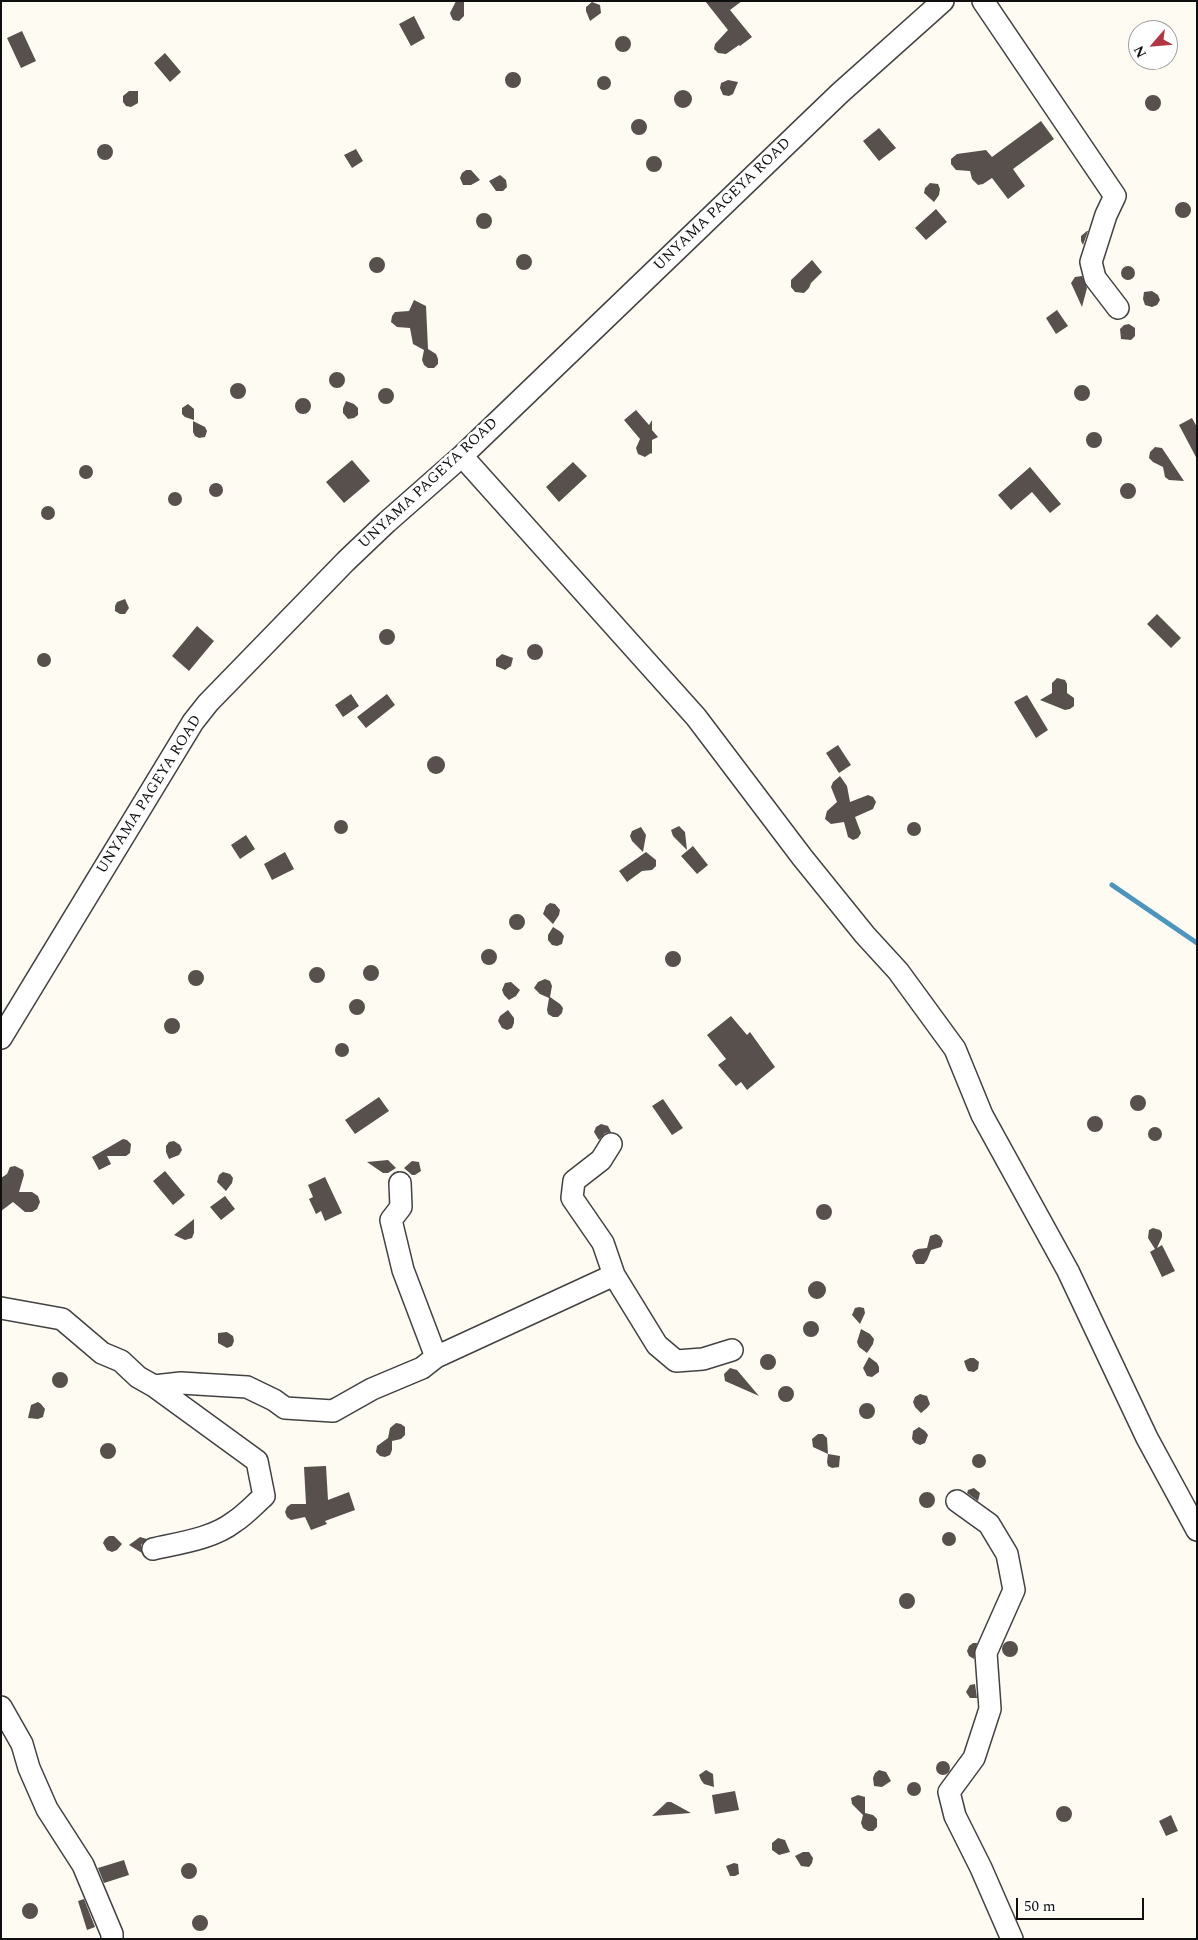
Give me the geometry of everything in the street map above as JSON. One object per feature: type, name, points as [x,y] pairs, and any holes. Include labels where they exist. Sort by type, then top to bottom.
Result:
[{"type":"street","name":"UNYAMA PAGEYA ROAD","points":[[1,1038],[201,712],[353,555],[462,456],[840,93],[943,1]]},
{"type":"street","points":[[982,1],[1115,196],[1106,215],[1091,262],[1095,278],[1118,308]]},
{"type":"street","points":[[462,456],[696,717],[808,864],[865,935],[898,971],[955,1049],[982,1115],[1068,1271],[1147,1438],[1197,1530]]},
{"type":"street","points":[[611,1144],[600,1160],[574,1181],[572,1198],[603,1243],[614,1275],[657,1345],[676,1360],[703,1359],[732,1350]]},
{"type":"street","points":[[400,1183],[401,1207],[391,1220],[403,1270],[436,1357]]},
{"type":"street","points":[[154,1386],[181,1383],[247,1387],[274,1400],[285,1408],[333,1411],[372,1389],[422,1368],[436,1357],[614,1275]]},
{"type":"street","points":[[1,1308],[62,1319],[102,1353],[120,1361],[138,1377],[154,1386],[257,1461],[264,1496],[233,1523],[218,1531],[189,1541],[153,1549]]},
{"type":"street","points":[[956,1501],[989,1524],[1006,1554],[1014,1590],[986,1653],[990,1709],[974,1758],[949,1792],[955,1816],[981,1868],[1012,1939]]},
{"type":"street","points":[[1,1707],[22,1744],[47,1809],[83,1865],[112,1934],[112,1939]]},
{"type":"building","points":[[456,1],[464,1],[464,16],[459,21],[453,20],[450,13]]},
{"type":"building","points":[[705,1],[742,1],[730,10],[752,37],[726,54],[718,53],[714,49],[715,44],[728,30]]},
{"type":"building","points":[[592,2],[600,5],[601,13],[590,21],[586,7]]},
{"type":"building","points":[[414,16],[425,38],[411,46],[399,24]]},
{"type":"building","points":[[22,31],[36,61],[21,68],[7,38]]},
{"type":"building","points":[[620,36],[626,36],[631,41],[629,50],[620,52],[615,47],[615,41]]},
{"type":"building","points":[[165,53],[181,72],[170,82],[154,63]]},
{"type":"building","points":[[510,72],[516,72],[521,77],[519,86],[510,88],[505,83],[505,77]]},
{"type":"building","points":[[604,76],[609,78],[611,83],[609,88],[604,90],[599,88],[597,83],[599,78]]},
{"type":"building","points":[[728,80],[738,82],[733,94],[729,96],[723,95],[720,88],[721,83]]},
{"type":"building","points":[[679,90],[687,90],[692,95],[690,106],[679,108],[674,103],[674,95]]},
{"type":"building","points":[[129,91],[138,91],[138,103],[131,107],[126,106],[123,102],[123,96]]},
{"type":"building","points":[[1153,95],[1159,97],[1161,103],[1159,109],[1153,111],[1147,109],[1145,103],[1147,97]]},
{"type":"building","points":[[639,119],[647,127],[639,135],[631,127]]},
{"type":"building","points":[[1041,121],[1054,139],[1013,169],[1025,186],[1008,199],[992,178],[978,185],[972,179],[970,171],[956,170],[951,164],[951,159],[957,154],[986,150],[992,157]]},
{"type":"building","points":[[879,128],[896,148],[879,161],[863,141]]},
{"type":"building","points":[[105,144],[111,146],[113,152],[111,158],[105,160],[99,158],[97,152],[99,146]]},
{"type":"building","points":[[356,149],[363,161],[352,168],[344,155]]},
{"type":"building","points":[[654,156],[660,158],[662,164],[660,170],[654,172],[648,170],[646,164],[648,158]]},
{"type":"building","points":[[466,170],[471,170],[480,180],[471,185],[463,185],[460,178]]},
{"type":"building","points":[[500,175],[506,180],[507,187],[503,191],[496,191],[489,181]]},
{"type":"building","points":[[930,183],[938,184],[940,189],[939,195],[934,202],[924,193],[925,188]]},
{"type":"building","points":[[1183,202],[1189,204],[1191,210],[1189,216],[1183,218],[1177,216],[1175,210],[1177,204]]},
{"type":"building","points":[[936,209],[947,222],[926,240],[915,228]]},
{"type":"building","points":[[484,213],[490,215],[492,221],[490,227],[484,229],[478,227],[476,221],[478,215]]},
{"type":"building","points":[[1088,231],[1083,245],[1081,236]]},
{"type":"building","points":[[521,254],[527,254],[532,259],[530,268],[521,270],[516,265],[516,259]]},
{"type":"building","points":[[374,257],[380,257],[385,262],[383,271],[374,273],[369,268],[369,262]]},
{"type":"building","points":[[812,260],[822,272],[804,293],[795,292],[791,287],[791,280]]},
{"type":"building","points":[[1128,266],[1133,268],[1135,273],[1133,278],[1128,280],[1123,278],[1121,273],[1123,268]]},
{"type":"building","points":[[1082,276],[1087,288],[1082,307],[1071,283],[1075,277]]},
{"type":"building","points":[[1152,291],[1158,295],[1160,300],[1157,305],[1152,307],[1145,305],[1143,299],[1144,292]]},
{"type":"building","points":[[414,300],[426,306],[428,349],[436,354],[438,359],[438,364],[434,368],[428,368],[424,365],[422,360],[424,350],[413,344],[410,328],[397,327],[391,322],[395,312],[409,311]]},
{"type":"building","points":[[1057,310],[1068,326],[1056,334],[1046,318]]},
{"type":"building","points":[[1129,324],[1135,328],[1135,336],[1131,340],[1121,339],[1120,329],[1124,325]]},
{"type":"building","points":[[334,372],[340,372],[345,377],[343,386],[334,388],[329,383],[329,377]]},
{"type":"building","points":[[238,383],[244,385],[246,391],[244,397],[238,399],[232,397],[230,391],[232,385]]},
{"type":"building","points":[[1082,385],[1088,387],[1090,393],[1088,399],[1082,401],[1076,399],[1074,393],[1076,387]]},
{"type":"building","points":[[386,388],[392,390],[394,396],[392,402],[386,404],[380,402],[378,396],[380,390]]},
{"type":"building","points":[[303,398],[309,400],[311,406],[309,412],[303,414],[297,412],[295,406],[297,400]]},
{"type":"building","points":[[346,401],[358,408],[358,415],[354,418],[348,419],[343,413]]},
{"type":"building","points":[[188,404],[194,409],[194,420],[182,414],[182,408]]},
{"type":"building","points":[[636,410],[649,425],[652,420],[652,430],[658,437],[652,440],[652,454],[645,457],[638,454],[636,448],[640,439],[624,420]]},
{"type":"building","points":[[1192,418],[1197,427],[1197,459],[1179,425]]},
{"type":"building","points":[[193,421],[205,427],[207,431],[205,437],[199,438],[195,436]]},
{"type":"building","points":[[1094,432],[1100,434],[1102,440],[1100,446],[1094,448],[1088,446],[1086,440],[1088,434]]},
{"type":"building","points":[[1155,447],[1162,448],[1184,481],[1169,480],[1165,477],[1163,467],[1149,458],[1150,452]]},
{"type":"building","points":[[352,460],[370,481],[344,503],[326,482]]},
{"type":"building","points":[[573,462],[587,476],[559,502],[546,487]]},
{"type":"building","points":[[86,465],[91,467],[93,472],[91,477],[86,479],[81,477],[79,472],[81,467]]},
{"type":"building","points":[[1030,467],[1061,504],[1050,513],[1032,492],[1011,510],[998,495]]},
{"type":"building","points":[[216,483],[221,485],[223,490],[221,495],[216,497],[211,495],[209,490],[211,485]]},
{"type":"building","points":[[1125,483],[1131,483],[1136,488],[1134,497],[1125,499],[1120,494],[1120,488]]},
{"type":"building","points":[[175,492],[180,494],[182,499],[180,504],[175,506],[170,504],[168,499],[170,494]]},
{"type":"building","points":[[48,506],[53,508],[55,513],[53,518],[48,520],[43,518],[41,513],[43,508]]},
{"type":"building","points":[[125,599],[129,608],[125,614],[120,614],[115,611],[115,606],[117,602]]},
{"type":"building","points":[[1157,614],[1181,638],[1171,648],[1147,624]]},
{"type":"building","points":[[197,626],[214,641],[189,671],[172,656]]},
{"type":"building","points":[[387,629],[393,631],[395,637],[393,643],[387,645],[381,643],[379,637],[381,631]]},
{"type":"building","points":[[532,644],[538,644],[543,649],[541,658],[532,660],[527,655],[527,649]]},
{"type":"building","points":[[44,653],[49,655],[51,660],[49,665],[44,667],[39,665],[37,660],[39,655]]},
{"type":"building","points":[[502,654],[513,658],[511,666],[505,670],[496,666],[496,659]]},
{"type":"building","points":[[1057,678],[1065,680],[1067,693],[1074,698],[1074,706],[1070,709],[1065,710],[1040,700],[1052,693],[1052,683]]},
{"type":"building","points":[[351,694],[359,706],[343,717],[335,705]]},
{"type":"building","points":[[387,694],[395,705],[366,728],[357,717]]},
{"type":"building","points":[[1027,695],[1048,730],[1036,738],[1014,702]]},
{"type":"building","points":[[838,745],[851,765],[839,773],[826,753]]},
{"type":"building","points":[[436,756],[442,759],[445,765],[442,771],[436,774],[430,771],[427,765],[430,759]]},
{"type":"building","points":[[840,776],[847,786],[850,802],[868,795],[873,797],[876,802],[873,809],[855,817],[861,833],[858,838],[853,840],[848,837],[844,822],[831,824],[825,819],[827,811],[837,802],[831,787],[833,782]]},
{"type":"building","points":[[338,820],[344,820],[348,827],[344,834],[338,834],[334,830],[334,824]]},
{"type":"building","points":[[914,822],[919,824],[921,829],[919,834],[914,836],[909,834],[907,829],[909,824]]},
{"type":"building","points":[[679,826],[685,832],[687,850],[673,836],[671,830]]},
{"type":"building","points":[[641,827],[646,835],[643,852],[632,841],[630,836],[632,831]]},
{"type":"building","points":[[246,835],[255,849],[240,859],[231,845]]},
{"type":"building","points":[[693,846],[708,865],[697,874],[681,856]]},
{"type":"building","points":[[285,852],[294,869],[272,880],[264,864]]},
{"type":"building","points":[[646,852],[656,860],[656,866],[652,870],[642,871],[627,882],[619,871]]},
{"type":"building","points":[[550,903],[555,904],[560,910],[553,924],[543,914],[546,906]]},
{"type":"building","points":[[514,914],[520,914],[525,919],[523,928],[514,930],[509,925],[509,919]]},
{"type":"building","points":[[553,927],[564,936],[562,944],[557,946],[552,945],[548,940],[548,935]]},
{"type":"building","points":[[489,949],[495,951],[497,957],[495,963],[489,965],[483,963],[481,957],[483,951]]},
{"type":"building","points":[[670,951],[676,951],[681,956],[679,965],[670,967],[665,962],[665,956]]},
{"type":"building","points":[[371,965],[377,967],[379,973],[377,979],[371,981],[365,979],[363,973],[365,967]]},
{"type":"building","points":[[317,967],[323,969],[325,975],[323,981],[317,983],[311,981],[309,975],[311,969]]},
{"type":"building","points":[[196,970],[202,972],[204,978],[202,984],[196,986],[190,984],[188,978],[190,972]]},
{"type":"building","points":[[545,979],[550,981],[552,986],[550,997],[563,1008],[562,1013],[558,1017],[548,1014],[549,998],[540,994],[534,988],[538,982]]},
{"type":"building","points":[[511,982],[520,990],[516,996],[509,1000],[502,990],[505,983]]},
{"type":"building","points":[[354,999],[360,999],[365,1004],[363,1013],[354,1015],[349,1010],[349,1004]]},
{"type":"building","points":[[508,1010],[514,1018],[514,1023],[512,1028],[507,1030],[502,1028],[498,1021],[500,1016]]},
{"type":"building","points":[[731,1016],[747,1035],[750,1032],[775,1067],[747,1090],[741,1082],[736,1086],[718,1065],[726,1059],[707,1035]]},
{"type":"building","points":[[172,1018],[178,1020],[180,1026],[178,1032],[172,1034],[166,1032],[164,1026],[166,1020]]},
{"type":"building","points":[[342,1043],[347,1045],[349,1050],[347,1055],[342,1057],[337,1055],[335,1050],[337,1045]]},
{"type":"building","points":[[1138,1095],[1144,1097],[1146,1103],[1144,1109],[1138,1111],[1132,1109],[1130,1103],[1132,1097]]},
{"type":"building","points":[[379,1097],[389,1111],[355,1134],[345,1120]]},
{"type":"building","points":[[663,1099],[683,1128],[672,1135],[652,1106]]},
{"type":"building","points":[[1092,1116],[1098,1116],[1103,1121],[1101,1130],[1092,1132],[1087,1127],[1087,1121]]},
{"type":"building","points":[[601,1124],[608,1126],[611,1132],[605,1133],[599,1140],[594,1132],[596,1127]]},
{"type":"building","points":[[1152,1127],[1158,1127],[1162,1134],[1158,1141],[1152,1141],[1148,1137],[1148,1131]]},
{"type":"building","points":[[123,1139],[131,1144],[130,1153],[126,1156],[107,1156],[111,1164],[99,1170],[92,1157]]},
{"type":"building","points":[[174,1141],[180,1145],[182,1150],[179,1155],[169,1159],[166,1146],[169,1142]]},
{"type":"building","points":[[388,1160],[396,1168],[388,1173],[383,1173],[367,1162]]},
{"type":"building","points":[[412,1161],[419,1162],[421,1171],[415,1175],[412,1175],[404,1168]]},
{"type":"building","points":[[15,1166],[23,1170],[24,1175],[19,1192],[32,1192],[38,1196],[40,1202],[37,1209],[32,1212],[25,1212],[13,1202],[1,1211],[1,1178],[7,1174],[10,1167]]},
{"type":"building","points":[[165,1171],[185,1195],[173,1205],[153,1181]]},
{"type":"building","points":[[223,1172],[230,1174],[233,1178],[226,1191],[217,1182],[219,1175]]},
{"type":"building","points":[[325,1177],[342,1213],[325,1221],[321,1211],[316,1214],[309,1199],[313,1197],[308,1185]]},
{"type":"building","points":[[225,1196],[235,1209],[221,1220],[210,1207]]},
{"type":"building","points":[[824,1204],[830,1206],[832,1212],[830,1218],[824,1220],[818,1218],[816,1212],[818,1206]]},
{"type":"building","points":[[194,1219],[192,1238],[185,1240],[174,1235]]},
{"type":"building","points":[[1153,1228],[1160,1230],[1162,1233],[1157,1248],[1162,1245],[1175,1271],[1162,1277],[1150,1252],[1155,1249],[1148,1238],[1149,1230]]},
{"type":"building","points":[[936,1234],[943,1241],[941,1247],[931,1250],[924,1264],[916,1264],[912,1256],[914,1251],[927,1248],[930,1236]]},
{"type":"building","points":[[813,1281],[821,1281],[826,1286],[824,1297],[813,1299],[808,1294],[808,1286]]},
{"type":"building","points":[[855,1308],[864,1308],[865,1313],[860,1324],[852,1315]]},
{"type":"building","points":[[808,1321],[814,1321],[819,1326],[817,1335],[808,1337],[803,1332],[803,1326]]},
{"type":"building","points":[[861,1329],[870,1334],[874,1339],[867,1353],[859,1347],[857,1342]]},
{"type":"building","points":[[227,1332],[233,1336],[234,1341],[232,1346],[227,1348],[218,1343],[218,1333]]},
{"type":"building","points":[[765,1354],[771,1354],[776,1359],[774,1368],[765,1370],[760,1365],[760,1359]]},
{"type":"building","points":[[869,1357],[879,1367],[879,1372],[872,1377],[867,1376],[863,1368]]},
{"type":"building","points":[[974,1358],[979,1362],[978,1369],[974,1372],[968,1371],[964,1361]]},
{"type":"building","points":[[730,1368],[737,1370],[759,1396],[725,1381],[724,1374]]},
{"type":"building","points":[[60,1372],[66,1374],[68,1380],[66,1386],[60,1388],[54,1386],[52,1380],[54,1374]]},
{"type":"building","points":[[783,1386],[789,1386],[794,1391],[792,1400],[783,1402],[778,1397],[778,1391]]},
{"type":"building","points":[[920,1394],[927,1396],[930,1404],[921,1413],[913,1402],[915,1397]]},
{"type":"building","points":[[38,1402],[45,1409],[43,1417],[38,1419],[28,1418],[31,1405]]},
{"type":"building","points":[[867,1403],[873,1405],[875,1411],[873,1417],[867,1419],[861,1417],[859,1411],[861,1405]]},
{"type":"building","points":[[396,1423],[405,1427],[405,1435],[401,1439],[392,1441],[390,1455],[380,1456],[376,1452],[377,1446],[388,1438],[390,1428]]},
{"type":"building","points":[[919,1427],[928,1435],[925,1443],[920,1445],[912,1439],[913,1431]]},
{"type":"building","points":[[818,1434],[823,1434],[827,1438],[828,1454],[813,1447],[812,1439]]},
{"type":"building","points":[[108,1443],[114,1445],[116,1451],[114,1457],[108,1459],[102,1457],[100,1451],[102,1445]]},
{"type":"building","points":[[828,1454],[840,1456],[839,1467],[832,1468],[828,1466]]},
{"type":"building","points":[[979,1454],[984,1456],[986,1461],[984,1466],[979,1468],[974,1466],[972,1461],[974,1456]]},
{"type":"building","points":[[326,1466],[328,1500],[349,1492],[355,1510],[325,1521],[327,1524],[311,1530],[305,1517],[291,1520],[285,1512],[291,1504],[306,1504],[304,1467]]},
{"type":"building","points":[[974,1488],[980,1493],[978,1501],[967,1493],[968,1490]]},
{"type":"building","points":[[927,1492],[933,1494],[935,1500],[933,1506],[927,1508],[921,1506],[919,1500],[921,1494]]},
{"type":"building","points":[[949,1532],[954,1534],[956,1539],[954,1544],[949,1546],[944,1544],[942,1539],[944,1534]]},
{"type":"building","points":[[109,1536],[114,1536],[122,1544],[117,1550],[112,1552],[107,1550],[103,1543]]},
{"type":"building","points":[[140,1537],[147,1539],[141,1545],[142,1553],[129,1545]]},
{"type":"building","points":[[907,1593],[913,1595],[915,1601],[913,1607],[907,1609],[901,1607],[899,1601],[901,1595]]},
{"type":"building","points":[[1007,1641],[1013,1641],[1018,1646],[1016,1655],[1007,1657],[1002,1652],[1002,1646]]},
{"type":"building","points":[[973,1643],[977,1643],[974,1659],[969,1656],[967,1651]]},
{"type":"building","points":[[975,1684],[977,1698],[970,1698],[966,1692],[970,1685]]},
{"type":"building","points":[[943,1761],[948,1763],[950,1768],[948,1773],[943,1775],[938,1773],[936,1768],[938,1763]]},
{"type":"building","points":[[706,1770],[713,1774],[714,1787],[704,1784],[701,1780],[699,1775]]},
{"type":"building","points":[[879,1770],[886,1772],[891,1781],[882,1787],[874,1786],[873,1778]]},
{"type":"building","points":[[914,1782],[919,1784],[921,1789],[919,1794],[914,1796],[909,1794],[907,1789],[909,1784]]},
{"type":"building","points":[[735,1791],[739,1810],[715,1814],[712,1795]]},
{"type":"building","points":[[858,1795],[865,1797],[865,1813],[873,1815],[877,1819],[877,1827],[873,1831],[863,1828],[861,1823],[863,1815],[852,1804],[851,1798]]},
{"type":"building","points":[[667,1802],[671,1802],[691,1813],[652,1816]]},
{"type":"building","points":[[1064,1806],[1070,1808],[1072,1814],[1070,1820],[1064,1822],[1058,1820],[1056,1814],[1058,1808]]},
{"type":"building","points":[[1171,1815],[1178,1831],[1166,1836],[1159,1821]]},
{"type":"building","points":[[778,1838],[785,1840],[790,1852],[779,1855],[772,1850],[772,1843]]},
{"type":"building","points":[[803,1852],[809,1852],[813,1858],[809,1867],[801,1866],[795,1856]]},
{"type":"building","points":[[124,1860],[129,1875],[104,1883],[98,1868]]},
{"type":"building","points":[[189,1863],[195,1865],[197,1871],[195,1877],[189,1879],[183,1877],[181,1871],[183,1865]]},
{"type":"building","points":[[734,1863],[738,1864],[739,1874],[730,1876],[726,1866]]},
{"type":"building","points":[[84,1899],[95,1927],[87,1930],[78,1901]]},
{"type":"building","points":[[30,1903],[36,1905],[38,1911],[36,1917],[30,1919],[24,1917],[22,1911],[24,1905]]},
{"type":"building","points":[[200,1915],[206,1917],[208,1923],[206,1929],[200,1931],[194,1929],[192,1923],[194,1917]]},
{"type":"waterway","points":[[1112,885],[1197,943]]}]
